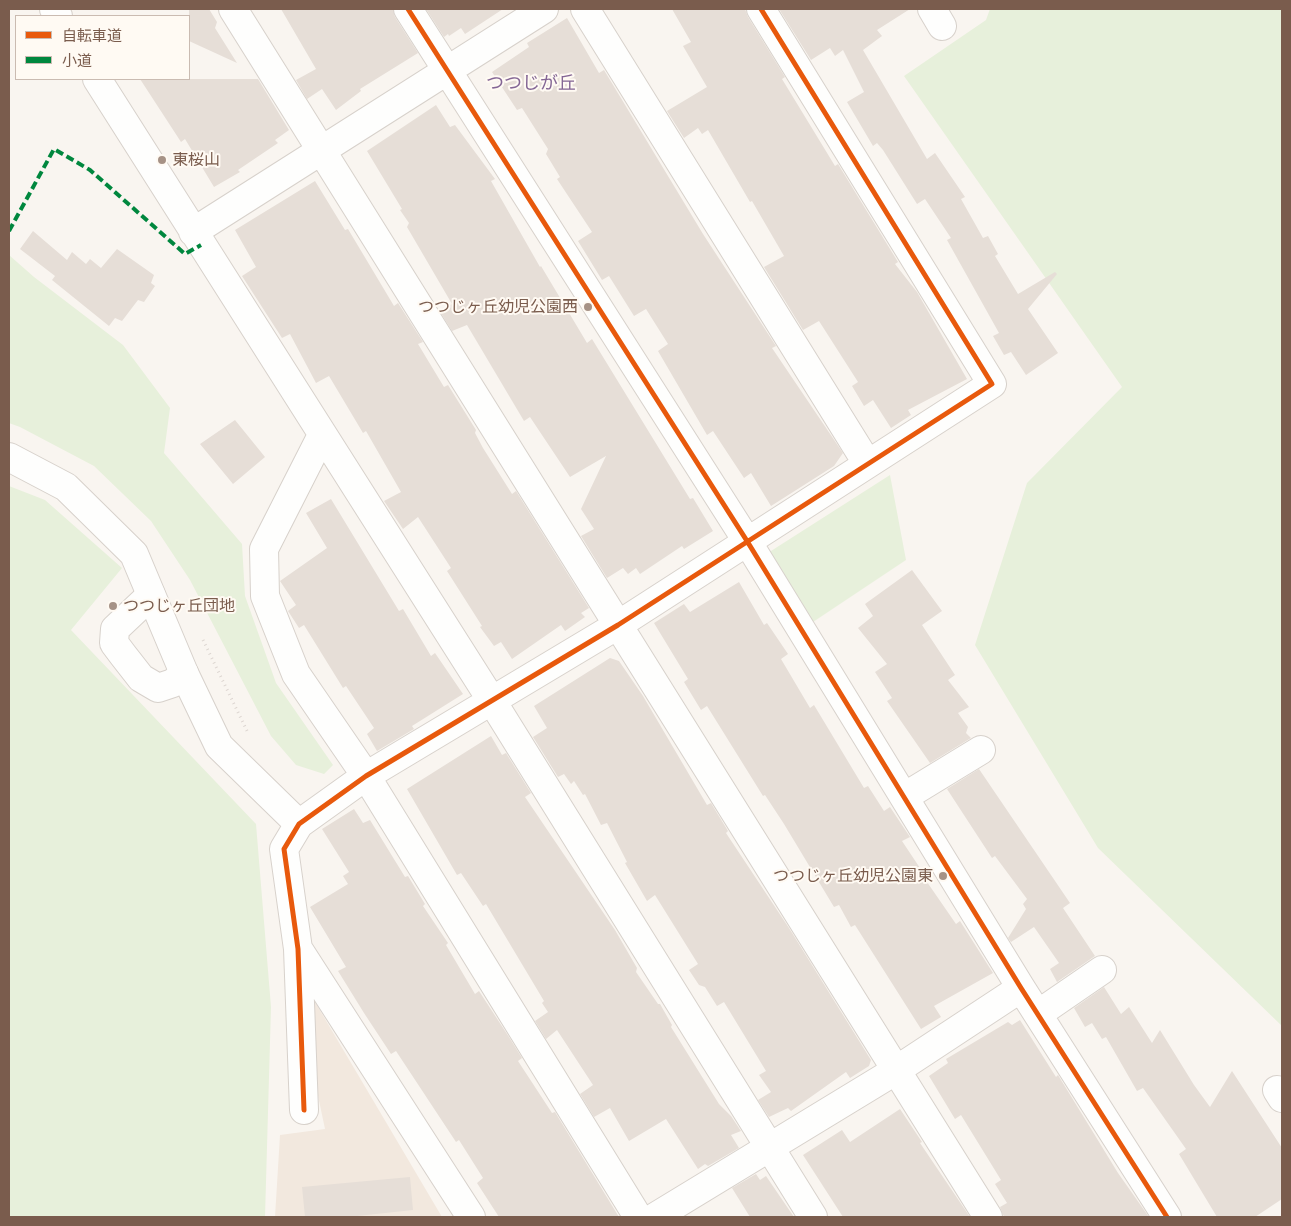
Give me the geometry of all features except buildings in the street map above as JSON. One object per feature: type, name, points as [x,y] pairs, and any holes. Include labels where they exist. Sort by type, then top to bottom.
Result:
[{"type":"street","points":[[233,9],[988,1217]]},
{"type":"street","points":[[408,9],[747,541],[1021,988],[1167,1217]]},
{"type":"street","points":[[193,232],[320,149],[544,9]]},
{"type":"street","points":[[585,9],[867,463]]},
{"type":"street","points":[[304,1110],[298,948],[284,849],[298,824],[366,776],[618,625],[992,384],[762,9]]},
{"type":"street","points":[[98,80],[492,701],[813,1217]]},
{"type":"street","points":[[322,435],[264,549],[265,596],[296,674],[366,776],[638,1217]]},
{"type":"street","points":[[9,457],[66,487],[134,554],[184,673],[219,746],[298,824]]},
{"type":"street","points":[[151,595],[115,629],[114,643],[140,678],[158,688],[173,683],[184,673]]},
{"type":"street","points":[[904,797],[982,750]]},
{"type":"street","points":[[298,948],[472,1217]]},
{"type":"street","points":[[1038,1014],[1102,970]]},
{"type":"street","points":[[655,1217],[895,1071],[1021,988]]},
{"type":"shaded area","points":[[315,1002],[442,1217],[275,1217],[280,1135],[325,1129],[309,1053]]},
{"type":"green space","points":[[990,9],[1282,9],[1282,1026],[1098,848],[975,645],[1027,483],[1122,387],[904,76],[986,20]]},
{"type":"green space","points":[[9,255],[34,277],[123,345],[170,408],[164,453],[242,544],[245,596],[276,683],[333,765],[324,774],[296,765],[271,736],[190,580],[151,521],[94,466],[9,423]]},
{"type":"green space","points":[[890,475],[906,560],[804,628],[760,558]]},
{"type":"green space","points":[[9,486],[45,500],[122,568],[71,630],[256,824],[271,1007],[265,1217],[9,1217]]},
{"type":"marked path","points":[[9,231],[54,149],[90,170],[185,254],[201,245]]},
{"type":"cycle path","points":[[408,9],[747,541],[1021,988],[1167,1217]]},
{"type":"cycle path","points":[[304,1110],[298,949],[284,849],[299,824],[366,776],[618,625],[992,384],[761,9]]},
{"type":"place","name":"東桜山","points":[[162,160]]},
{"type":"place","name":"つつじヶ丘幼児公園西","points":[[588,307]]},
{"type":"place","name":"つつじヶ丘団地","points":[[113,606]]},
{"type":"place","name":"つつじヶ丘幼児公園東","points":[[943,876]]},
{"type":"district","name":"つつじが丘","points":[[531,83]]}]
